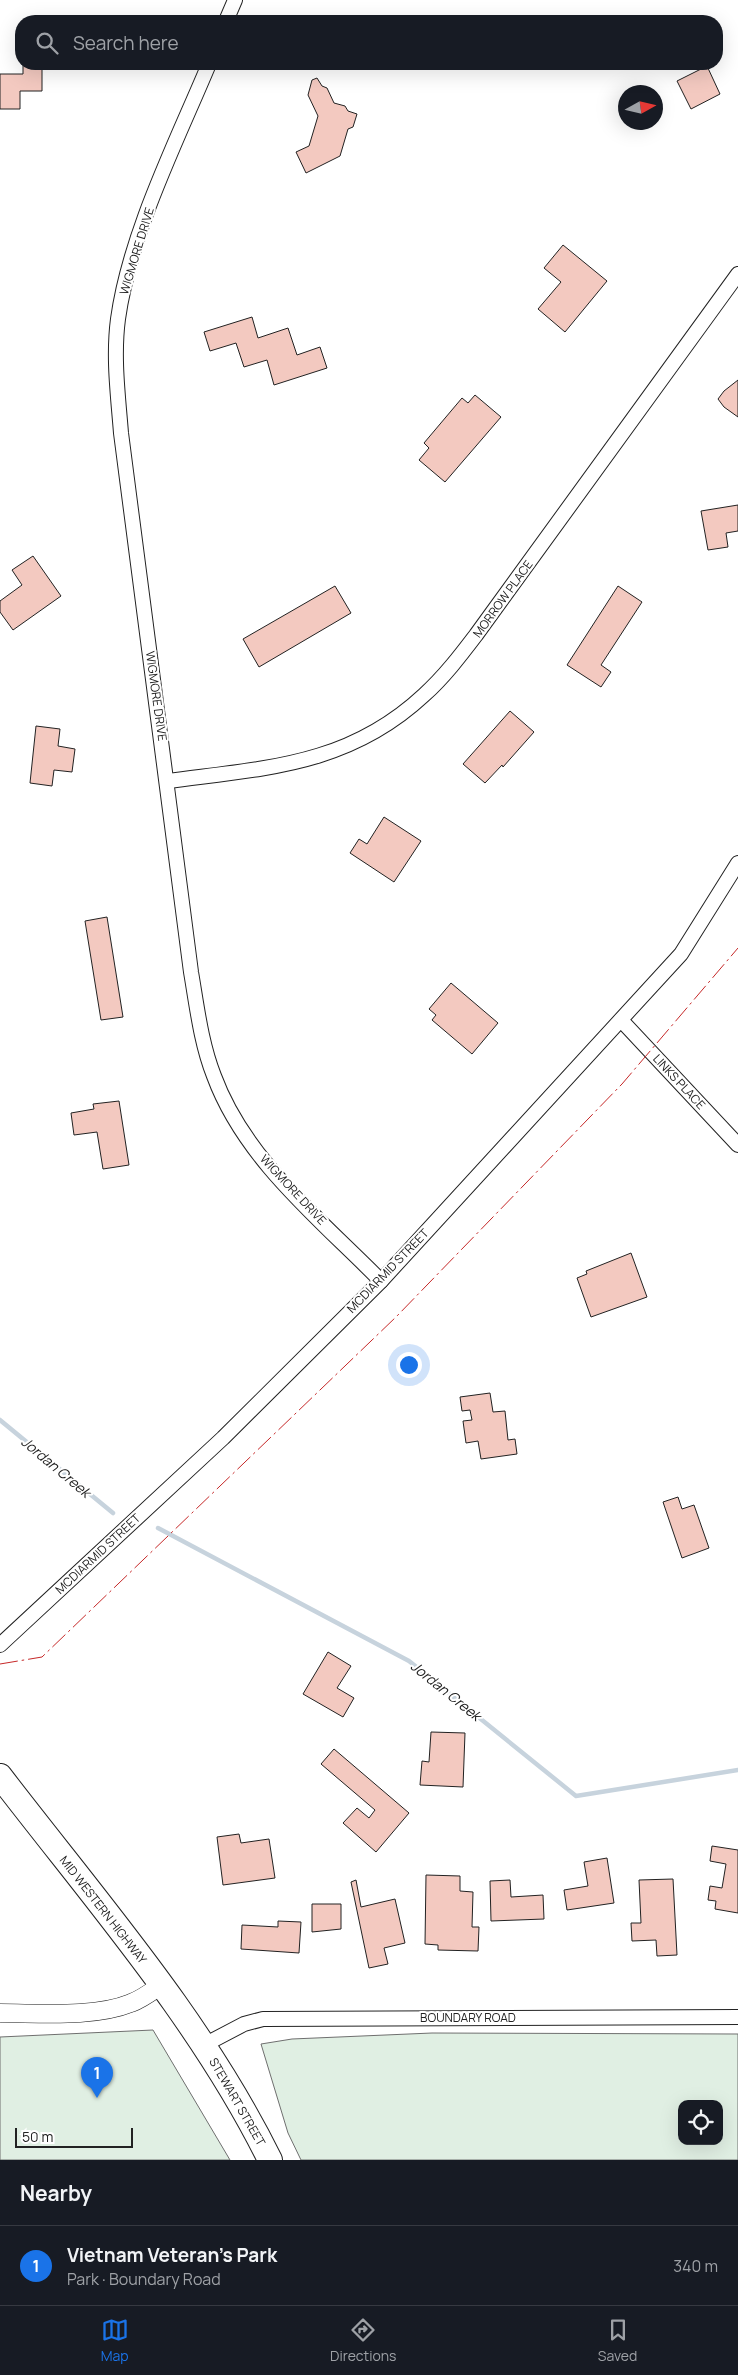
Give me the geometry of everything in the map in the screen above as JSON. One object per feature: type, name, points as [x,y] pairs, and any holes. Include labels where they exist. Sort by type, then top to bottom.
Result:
[{"type":"highway","name":"MID WESTERN HIGHWAY","points":[[0,1776],[161,1984],[204,2044]]},
{"type":"highway","name":"STEWART STREET","points":[[204,2044],[270,2160]]},
{"type":"street","points":[[229,15],[235,0]]},
{"type":"street","name":"WIGMORE DRIVE","points":[[207,70],[138,240],[123,291],[116,347],[121,433],[168,781],[191,972],[200,1023],[214,1076],[247,1138],[268,1167],[381,1281]]},
{"type":"street","name":"MORROW PLACE","points":[[168,781],[263,768],[334,752],[387,725],[424,695],[446,673],[476,635],[738,274]]},
{"type":"street","name":"MCDIARMID STREET","points":[[0,1645],[223,1438],[381,1281],[680,954],[738,863]]},
{"type":"street","name":"LINKS PLACE","points":[[621,1020],[738,1144]]},
{"type":"street","points":[[0,2013],[75,2012],[110,2009],[143,1998],[161,1984]]},
{"type":"street","name":"BOUNDARY ROAD","points":[[204,2044],[244,2024],[263,2019],[738,2017]]},
{"type":"green space","points":[[153,2030],[230,2160],[0,2160],[0,2037]]},
{"type":"green space","points":[[432,2033],[738,2034],[738,2160],[301,2160],[288,2133],[261,2044],[292,2039]]},
{"type":"building","points":[[23,70],[42,70],[42,91],[20,91],[20,109],[0,109],[0,74],[23,74]]},
{"type":"building","points":[[699,70],[709,70],[720,94],[691,109],[677,81]]},
{"type":"building","points":[[317,78],[322,86],[327,88],[334,103],[345,106],[348,111],[357,114],[353,127],[348,129],[340,156],[306,173],[296,152],[309,146],[318,116],[308,95],[312,80]]},
{"type":"building","points":[[563,245],[607,281],[565,332],[538,309],[561,282],[544,268]]},
{"type":"building","points":[[252,317],[258,338],[288,328],[297,355],[320,347],[327,368],[274,385],[267,360],[244,367],[236,343],[210,351],[204,332]]},
{"type":"building","points":[[738,380],[738,417],[724,407],[718,399],[724,391]]},
{"type":"building","points":[[475,395],[501,417],[445,482],[419,460],[429,448],[424,443],[462,398],[468,403]]},
{"type":"building","points":[[738,505],[738,531],[726,533],[728,547],[708,550],[701,511]]},
{"type":"building","points":[[33,556],[61,596],[13,630],[0,612],[0,601],[22,585],[12,570]]},
{"type":"building","points":[[335,586],[351,613],[259,667],[243,639]]},
{"type":"building","points":[[618,586],[642,602],[601,665],[611,672],[601,687],[567,665]]},
{"type":"building","points":[[510,711],[534,732],[503,767],[502,765],[485,783],[463,764]]},
{"type":"building","points":[[36,726],[60,729],[58,746],[75,749],[72,772],[54,770],[52,786],[30,783]]},
{"type":"building","points":[[384,817],[421,841],[394,882],[350,853],[359,839],[367,844]]},
{"type":"building","points":[[107,917],[123,1017],[101,1020],[85,921]]},
{"type":"building","points":[[451,983],[498,1023],[472,1054],[432,1020],[436,1015],[429,1009]]},
{"type":"building","points":[[119,1101],[129,1165],[103,1169],[97,1132],[74,1135],[71,1113],[94,1109],[93,1104]]},
{"type":"building","points":[[631,1253],[647,1297],[591,1317],[577,1278],[587,1274],[586,1271]]},
{"type":"building","points":[[490,1393],[493,1412],[505,1411],[508,1440],[515,1439],[517,1454],[481,1459],[478,1441],[466,1443],[463,1421],[472,1420],[470,1410],[462,1411],[460,1397]]},
{"type":"building","points":[[678,1497],[682,1509],[694,1505],[709,1548],[682,1558],[663,1502]]},
{"type":"building","points":[[328,1652],[351,1666],[337,1688],[354,1698],[343,1717],[303,1694]]},
{"type":"building","points":[[431,1732],[465,1733],[463,1787],[420,1785],[422,1761],[429,1762]]},
{"type":"building","points":[[334,1749],[409,1813],[376,1852],[343,1823],[357,1808],[369,1818],[375,1810],[321,1764]]},
{"type":"building","points":[[239,1834],[241,1843],[269,1839],[275,1878],[223,1885],[217,1837]]},
{"type":"building","points":[[712,1846],[738,1850],[738,1913],[715,1909],[716,1901],[708,1900],[710,1886],[722,1888],[726,1864],[710,1861]]},
{"type":"building","points":[[607,1858],[614,1903],[567,1910],[564,1890],[588,1886],[584,1862]]},
{"type":"building","points":[[426,1875],[460,1876],[460,1891],[473,1892],[472,1927],[479,1927],[478,1951],[438,1950],[438,1945],[425,1944]]},
{"type":"building","points":[[673,1879],[677,1955],[657,1956],[656,1940],[632,1941],[631,1923],[641,1923],[639,1880]]},
{"type":"building","points":[[356,1880],[361,1907],[395,1899],[405,1943],[384,1948],[388,1964],[369,1968],[351,1882]]},
{"type":"building","points":[[510,1880],[511,1897],[543,1895],[544,1919],[491,1921],[490,1881]]},
{"type":"building","points":[[312,1904],[341,1904],[341,1929],[312,1932]]},
{"type":"building","points":[[278,1921],[301,1922],[299,1953],[241,1949],[242,1925],[278,1927]]},
{"type":"waterway","name":"Jordan Creek","points":[[0,1420],[113,1513]]},
{"type":"waterway","name":"Jordan Creek","points":[[158,1528],[409,1661],[576,1796],[738,1770]]},
{"type":"power","points":[[0,1664],[42,1657],[396,1317],[622,1084],[738,948]]},
{"type":"place","name":"Vietnam Veteran's Park","points":[[97,2098]]}]
